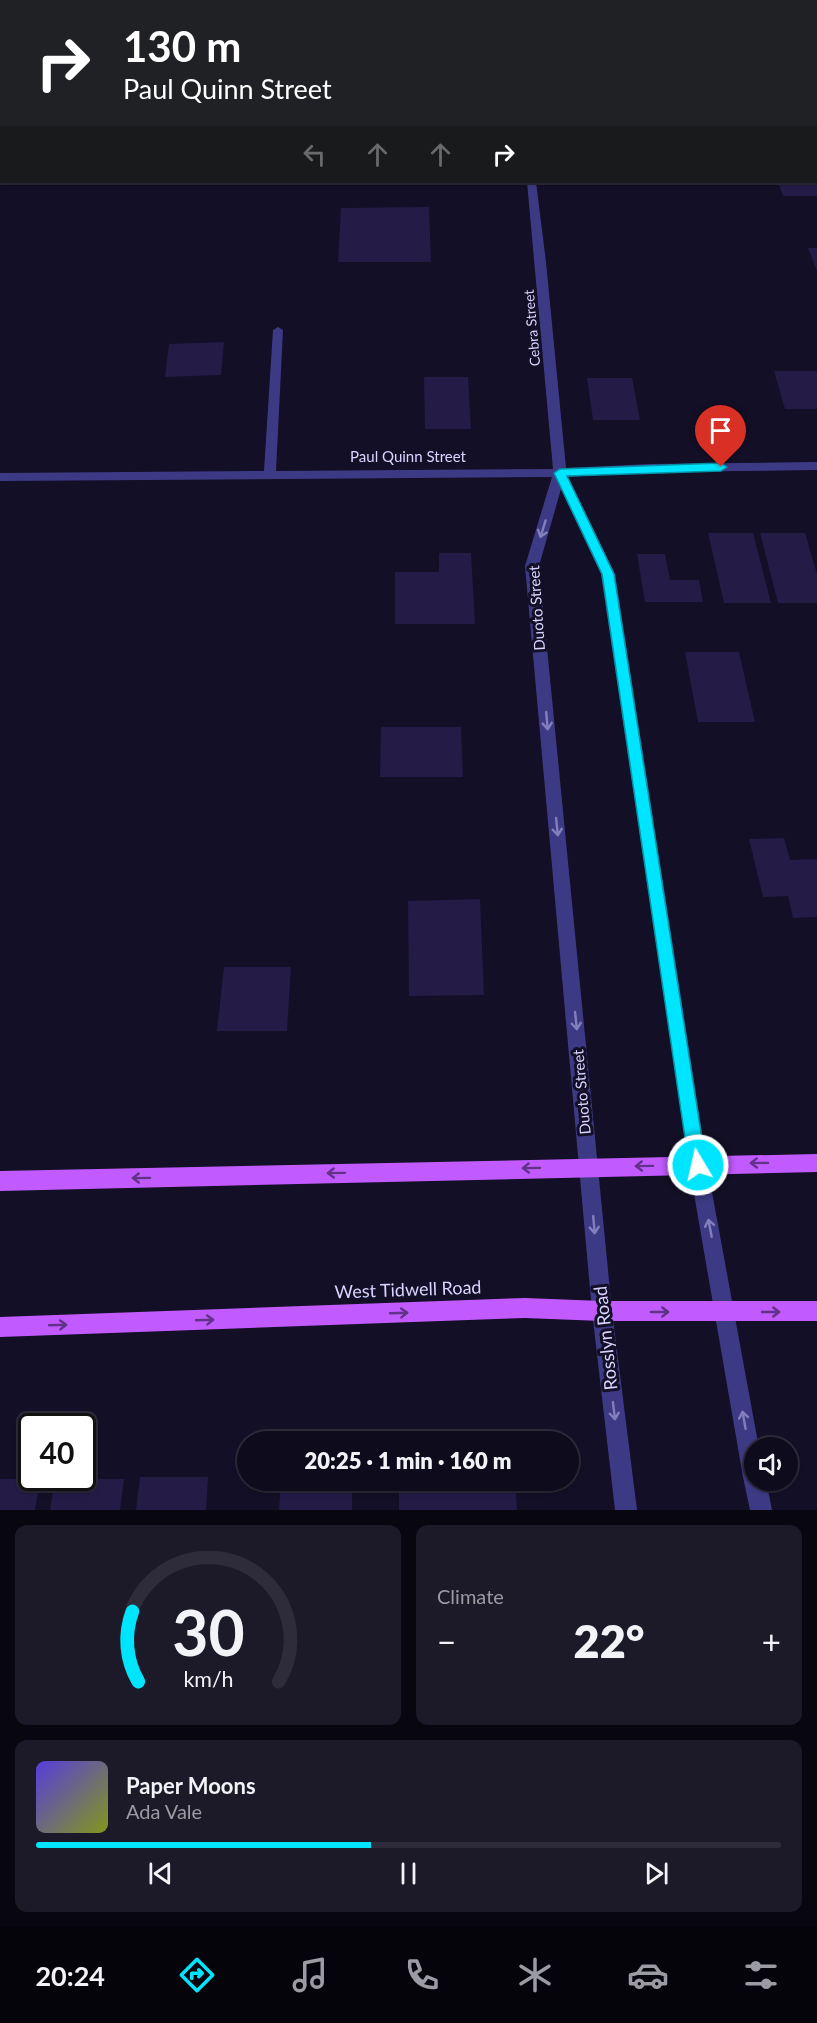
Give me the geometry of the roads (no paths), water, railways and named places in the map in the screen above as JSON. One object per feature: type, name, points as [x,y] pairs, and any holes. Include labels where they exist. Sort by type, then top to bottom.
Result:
[{"type":"main road","points":[[0,1181],[817,1163]]},
{"type":"main road","name":"West Tidwell Road","points":[[0,1327],[525,1308],[602,1311],[817,1311]]},
{"type":"street","name":"Cebra Street","points":[[531,183],[541,262],[560,473]]},
{"type":"street","points":[[270,475],[278,330]]},
{"type":"street","name":"Paul Quinn Street","points":[[0,477],[560,473],[650,468],[817,466]]},
{"type":"street","points":[[560,473],[608,574],[698,1165],[747,1437]]},
{"type":"street","name":"Duoto Street","points":[[560,473],[532,566],[590,1167]]},
{"type":"street","name":"Rosslyn Road","points":[[590,1167],[602,1311],[626,1510]]},
{"type":"street","points":[[757,1491],[761,1510]]}]
